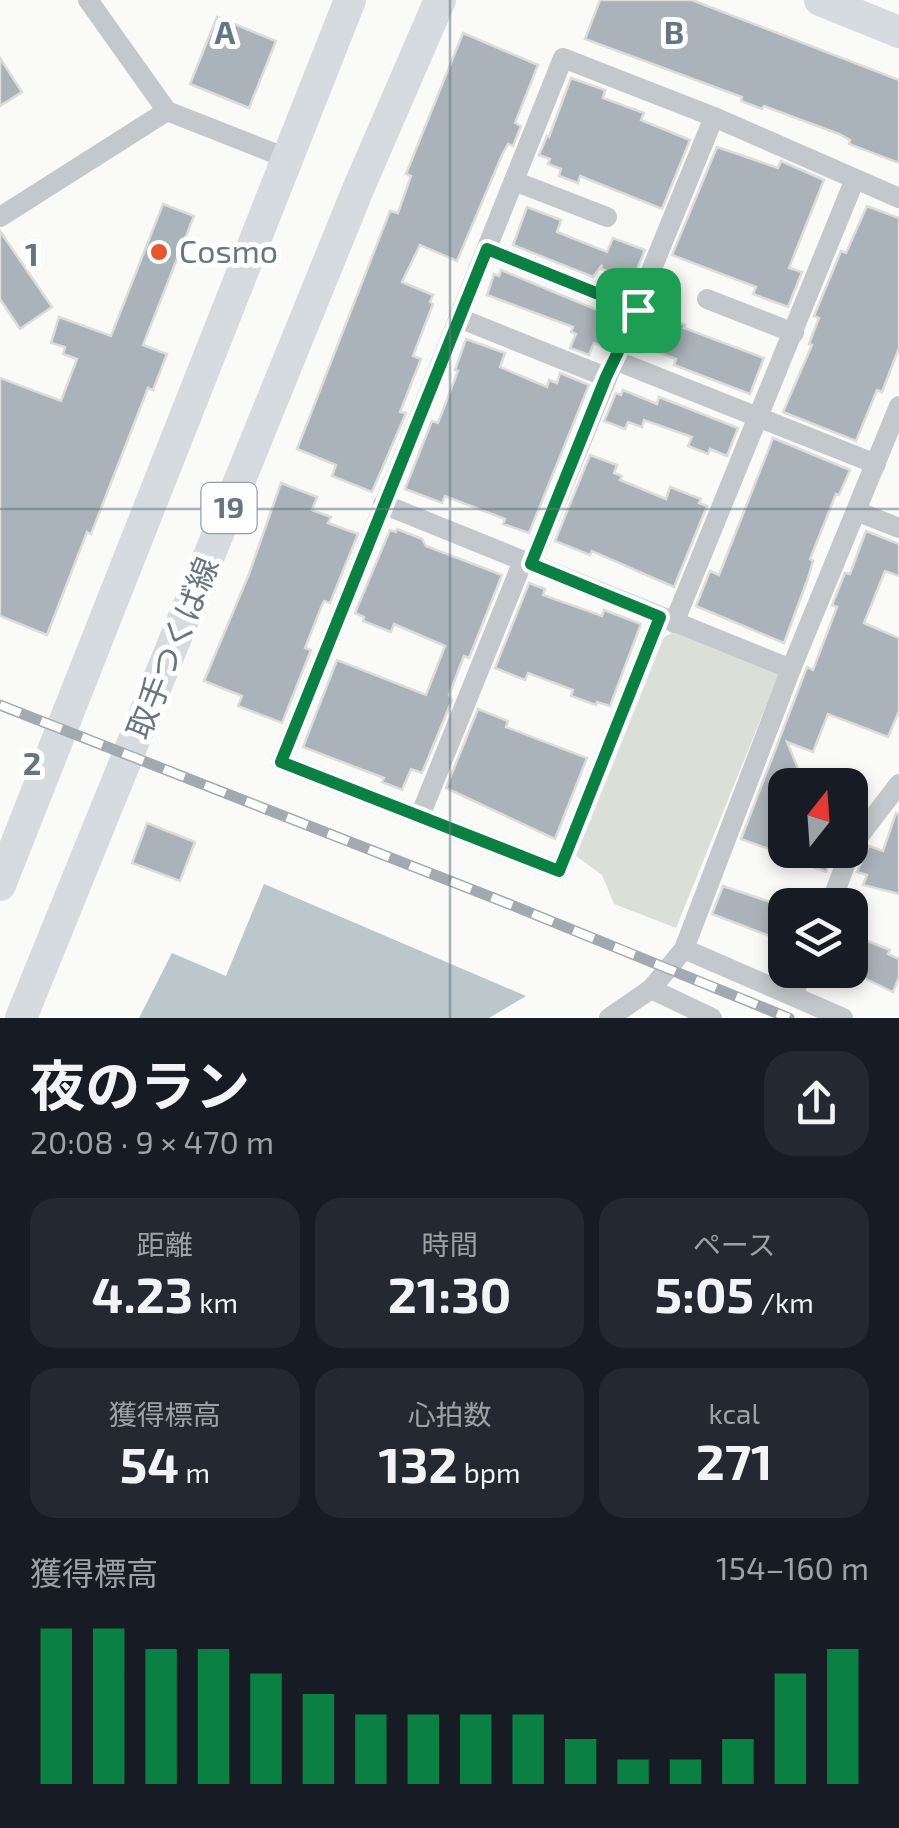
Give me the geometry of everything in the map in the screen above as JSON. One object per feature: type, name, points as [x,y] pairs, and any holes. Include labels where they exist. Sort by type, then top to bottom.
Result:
[{"type":"main road","name":"19","points":[[0,886],[350,0]]},
{"type":"main road","name":"取手つくば線","points":[[21,1018],[358,187],[440,0]]},
{"type":"main road","points":[[820,0],[899,32]]},
{"type":"street","points":[[88,0],[167,112],[288,159]]},
{"type":"street","points":[[855,179],[759,417],[559,871],[281,762],[563,58],[714,117],[899,198]]},
{"type":"street","points":[[0,217],[167,112]]},
{"type":"street","points":[[420,816],[638,310],[714,117]]},
{"type":"street","points":[[514,181],[607,217]]},
{"type":"street","points":[[487,249],[638,310]]},
{"type":"street","points":[[707,299],[794,333]]},
{"type":"street","points":[[459,318],[759,417],[876,464]]},
{"type":"street","points":[[609,1018],[650,989],[684,949],[899,406]]},
{"type":"street","points":[[383,504],[792,669]]},
{"type":"street","points":[[856,511],[899,528]]},
{"type":"street","points":[[836,888],[852,844],[899,784]]},
{"type":"street","points":[[684,949],[844,1018]]},
{"type":"street","points":[[793,996],[796,988]]},
{"type":"street","points":[[650,989],[712,1018]]},
{"type":"shaded area","points":[[674,632],[779,674],[676,928],[614,904],[602,875],[576,856],[664,637]]},
{"type":"shaded area","points":[[264,884],[526,996],[489,1018],[139,1018],[172,953],[226,976]]},
{"type":"building","points":[[600,0],[692,0],[899,80],[899,163],[849,144],[850,140],[839,134],[764,106],[762,109],[741,101],[742,97],[585,39]]},
{"type":"building","points":[[217,17],[276,41],[249,108],[190,84]]},
{"type":"building","points":[[463,33],[538,65],[515,123],[521,126],[513,146],[508,144],[502,155],[457,261],[420,245],[402,282],[433,295],[433,304],[413,356],[421,359],[400,412],[406,413],[372,492],[332,476],[336,465],[297,449],[390,211],[398,213],[411,176],[406,174]]},
{"type":"building","points":[[0,58],[22,92],[0,106]]},
{"type":"building","points":[[571,78],[605,90],[603,98],[644,113],[641,120],[690,140],[662,209],[580,176],[578,183],[559,176],[561,169],[539,155]]},
{"type":"building","points":[[717,147],[778,168],[781,161],[824,180],[789,268],[802,272],[788,307],[753,294],[756,287],[672,255]]},
{"type":"building","points":[[163,204],[194,216],[143,345],[167,354],[153,390],[148,388],[47,635],[0,616],[0,378],[61,401],[77,359],[63,354],[65,347],[51,343],[59,317],[111,336]]},
{"type":"building","points":[[867,206],[899,218],[899,348],[882,392],[877,390],[856,441],[783,412],[812,345],[809,344],[819,318],[814,316],[841,251],[846,253]]},
{"type":"building","points":[[527,207],[561,220],[557,232],[607,252],[613,238],[645,250],[632,281],[601,269],[602,265],[593,277],[513,245]]},
{"type":"building","points":[[0,231],[52,307],[20,329],[0,299]]},
{"type":"building","points":[[501,270],[607,314],[602,325],[612,329],[605,348],[594,343],[589,355],[570,348],[576,334],[571,332],[573,327],[487,295],[494,274],[499,276]]},
{"type":"building","points":[[651,307],[670,314],[669,318],[685,325],[684,328],[764,358],[750,394],[674,365],[676,359],[645,347],[648,340],[639,337]]},
{"type":"building","points":[[466,339],[505,353],[500,367],[547,387],[549,380],[557,383],[560,373],[589,385],[529,533],[503,524],[505,519],[445,496],[442,503],[405,489],[432,421],[438,423]]},
{"type":"building","points":[[623,390],[657,404],[659,397],[738,428],[727,456],[688,446],[692,437],[644,420],[642,427],[628,422],[625,429],[604,421],[616,393],[621,395]]},
{"type":"building","points":[[773,438],[850,470],[810,559],[813,561],[808,578],[784,643],[696,606],[710,571],[719,575]]},
{"type":"building","points":[[590,455],[617,465],[614,473],[622,476],[620,480],[666,499],[670,487],[701,499],[699,503],[707,506],[674,587],[592,551],[590,555],[555,541]]},
{"type":"building","points":[[281,483],[317,497],[312,510],[331,517],[328,523],[358,534],[330,603],[324,601],[320,610],[305,648],[311,650],[282,723],[238,706],[242,696],[204,681],[249,574]]},
{"type":"building","points":[[390,530],[422,539],[426,546],[502,575],[469,658],[464,656],[449,695],[452,700],[422,773],[411,769],[402,790],[382,782],[384,778],[303,747],[337,660],[426,695],[445,646],[394,624],[391,632],[363,621],[364,617],[355,613]]},
{"type":"building","points":[[866,531],[899,544],[899,576],[885,571],[864,623],[899,638],[899,711],[888,737],[828,714],[813,752],[787,742],[798,768],[768,768],[807,667],[813,670],[837,607],[832,605],[845,573],[850,574]]},
{"type":"building","points":[[529,583],[545,589],[543,595],[602,616],[604,610],[641,624],[610,706],[571,696],[573,690],[528,673],[525,680],[495,668]]},
{"type":"building","points":[[478,709],[508,721],[506,727],[587,758],[555,839],[446,788]]},
{"type":"building","points":[[768,769],[768,849],[741,839]]},
{"type":"building","points":[[896,813],[899,814],[899,894],[863,885],[867,875],[857,872],[859,868],[868,868],[869,846],[883,851]]},
{"type":"building","points":[[147,823],[195,842],[180,881],[132,863]]},
{"type":"building","points":[[723,886],[768,901],[768,935],[712,914]]},
{"type":"building","points":[[868,941],[890,950],[888,954],[899,959],[899,977],[893,992],[868,980]]},
{"type":"railway","points":[[0,705],[789,1018]]},
{"type":"place","name":"Cosmo","points":[[159,252]]},
{"type":"route","points":[[487,249],[638,310],[617,361],[606,377],[531,564],[660,617],[559,871],[281,762],[487,249]]}]
